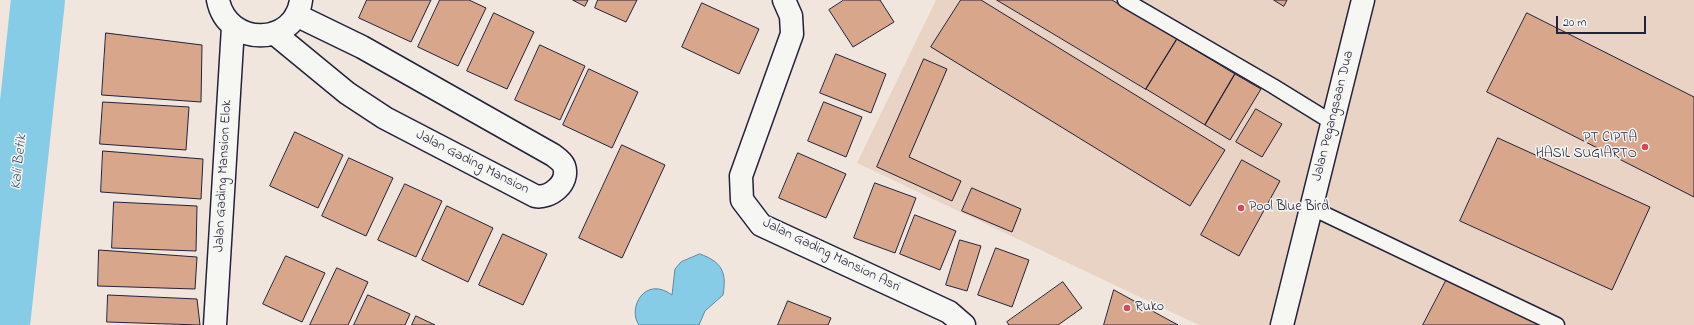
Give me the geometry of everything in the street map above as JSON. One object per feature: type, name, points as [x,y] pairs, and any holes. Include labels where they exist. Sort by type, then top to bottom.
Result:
[{"type":"street","points":[[218,0],[225,18],[233,27],[250,35],[266,35],[274,33],[286,26],[298,8]]},
{"type":"street","name":"Jalan Gading Mansion Asri","points":[[784,0],[791,16],[792,34],[740,176],[742,200],[761,225],[949,312],[964,325]]},
{"type":"street","name":"Jalan Pegangsaan Dua","points":[[1282,325],[1363,0]]},
{"type":"street","name":"Jalan Gading Mansion","points":[[274,33],[347,93],[385,118],[535,196],[542,197],[550,195],[560,185],[565,173],[564,166],[553,155],[362,47],[298,8]]},
{"type":"street","name":"Jalan Gading Mansion Elok","points":[[215,325],[233,27]]},
{"type":"lane","points":[[1125,0],[1273,86],[1332,123]]},
{"type":"lane","points":[[1312,208],[1557,325]]},
{"type":"shaded area","points":[[936,0],[1694,0],[1694,325],[1199,325],[857,163]]},
{"type":"water","points":[[700,254],[718,264],[723,274],[724,287],[723,295],[705,311],[699,325],[639,325],[635,310],[641,296],[647,291],[654,289],[662,290],[672,295],[675,269],[681,262]]},
{"type":"building","points":[[367,0],[431,0],[411,42],[359,18]]},
{"type":"building","points":[[440,0],[469,0],[486,8],[458,66],[418,47]]},
{"type":"building","points":[[573,0],[588,0],[585,6]]},
{"type":"building","points":[[598,0],[637,0],[626,22],[595,8]]},
{"type":"building","points":[[844,0],[880,0],[894,22],[853,47],[829,10]]},
{"type":"building","points":[[961,0],[981,0],[1225,150],[1190,206],[931,47]]},
{"type":"building","points":[[997,0],[1112,0],[1177,39],[1146,89]]},
{"type":"building","points":[[1274,0],[1287,0],[1284,6]]},
{"type":"building","points":[[702,3],[759,29],[739,74],[682,47]]},
{"type":"building","points":[[494,13],[534,32],[507,89],[467,71]]},
{"type":"building","name":"PT CIPTA HASIL SUGIARTO","points":[[1527,13],[1694,97],[1694,197],[1487,92]]},
{"type":"building","points":[[106,33],[202,45],[201,102],[102,95]]},
{"type":"building","points":[[1177,39],[1235,74],[1205,125],[1146,89]]},
{"type":"building","points":[[540,45],[585,66],[560,120],[515,100]]},
{"type":"building","points":[[836,54],[886,74],[871,113],[820,93]]},
{"type":"building","points":[[924,59],[947,69],[909,157],[961,181],[952,201],[877,167]]},
{"type":"building","points":[[589,69],[638,92],[612,148],[563,125]]},
{"type":"building","points":[[1235,74],[1261,89],[1230,140],[1205,125]]},
{"type":"building","points":[[103,102],[189,107],[186,150],[100,144]]},
{"type":"building","points":[[824,102],[862,117],[846,157],[808,141]]},
{"type":"building","points":[[1256,109],[1282,124],[1262,157],[1236,142]]},
{"type":"building","points":[[295,132],[343,155],[318,208],[270,186]]},
{"type":"building","points":[[1498,138],[1650,207],[1612,290],[1460,221]]},
{"type":"building","points":[[622,145],[665,165],[622,258],[579,238]]},
{"type":"building","points":[[103,151],[203,159],[201,199],[101,192]]},
{"type":"building","points":[[798,153],[846,174],[826,218],[779,198]]},
{"type":"building","points":[[349,158],[393,178],[366,236],[322,216]]},
{"type":"building","name":"Pool Blue Bird","points":[[1242,160],[1280,181],[1239,256],[1201,235]]},
{"type":"building","points":[[875,183],[916,198],[895,253],[854,238]]},
{"type":"building","points":[[405,184],[442,201],[416,257],[378,240]]},
{"type":"building","points":[[972,188],[1021,209],[1012,232],[962,211]]},
{"type":"building","points":[[114,202],[197,206],[196,251],[112,248]]},
{"type":"building","points":[[447,206],[493,228],[468,282],[422,260]]},
{"type":"building","points":[[915,215],[956,231],[940,270],[900,254]]},
{"type":"building","points":[[503,234],[547,254],[523,305],[479,285]]},
{"type":"building","points":[[960,240],[981,246],[967,291],[946,285]]},
{"type":"building","points":[[996,248],[1029,260],[1012,307],[978,295]]},
{"type":"building","points":[[99,250],[197,257],[195,289],[98,286]]},
{"type":"building","points":[[286,256],[325,273],[302,322],[263,304]]},
{"type":"building","points":[[337,268],[368,282],[348,325],[310,325]]},
{"type":"building","points":[[1448,277],[1541,325],[1423,325]]},
{"type":"building","points":[[1063,282],[1082,308],[1058,325],[1009,325],[1007,322]]},
{"type":"building","name":"Ruko","points":[[1114,290],[1178,325],[1104,325]]},
{"type":"building","points":[[108,295],[197,299],[200,325],[107,322]]},
{"type":"building","points":[[368,295],[410,314],[405,325],[354,325]]},
{"type":"building","points":[[788,301],[831,318],[828,325],[778,325]]},
{"type":"building","points":[[416,316],[435,325],[412,325]]},
{"type":"waterway","name":"Kali Betik","points":[[3,325],[38,0]]},
{"type":"place","name":"PT CIPTA HASIL SUGIARTO","points":[[1645,147]]},
{"type":"place","name":"Pool Blue Bird","points":[[1241,208]]},
{"type":"place","name":"Ruko","points":[[1127,308]]}]
